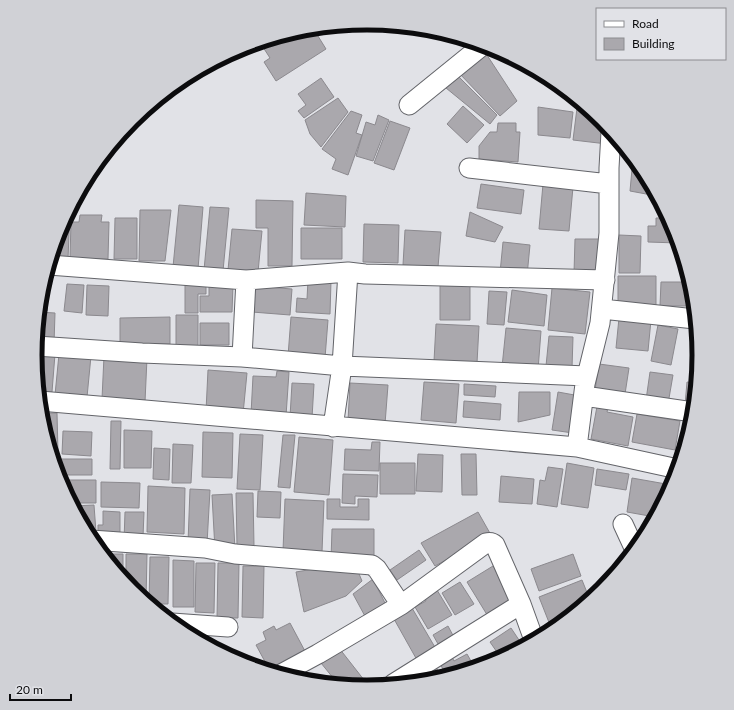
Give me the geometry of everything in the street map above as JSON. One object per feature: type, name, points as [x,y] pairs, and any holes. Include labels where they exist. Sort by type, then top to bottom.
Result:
[{"type":"street","points":[[409,105],[477,50]]},
{"type":"street","points":[[577,446],[584,396],[600,328],[609,233],[611,141]]},
{"type":"street","points":[[469,168],[609,184]]},
{"type":"street","points":[[55,265],[246,280],[348,272],[365,274],[605,280]]},
{"type":"street","points":[[333,427],[342,366],[348,272]]},
{"type":"street","points":[[242,357],[246,280]]},
{"type":"street","points":[[602,309],[690,318]]},
{"type":"street","points":[[42,346],[142,353],[242,357],[342,366],[588,376]]},
{"type":"street","points":[[584,396],[687,411]]},
{"type":"street","points":[[46,402],[333,427],[577,446],[672,468]]},
{"type":"street","points":[[623,524],[632,543]]},
{"type":"street","points":[[101,541],[205,548],[235,554],[372,565],[377,569],[401,605]]},
{"type":"street","points":[[288,670],[401,605],[486,543],[490,542],[495,545],[521,604],[532,634]]},
{"type":"street","points":[[403,678],[521,604]]},
{"type":"street","points":[[184,624],[228,627]]},
{"type":"building","points":[[317,34],[326,49],[276,81],[264,62],[270,58],[263,47],[304,36]]},
{"type":"building","points":[[486,53],[517,101],[500,116],[459,73]]},
{"type":"building","points":[[459,77],[497,115],[490,124],[446,88]]},
{"type":"building","points":[[321,78],[334,97],[304,118],[298,111],[306,105],[298,94]]},
{"type":"building","points":[[338,98],[348,112],[321,147],[310,134],[305,120]]},
{"type":"building","points":[[463,106],[484,125],[467,143],[447,124]]},
{"type":"building","points":[[538,107],[573,112],[570,138],[538,135]]},
{"type":"building","points":[[577,108],[597,125],[607,136],[607,144],[573,140]]},
{"type":"building","points":[[351,111],[362,115],[356,133],[362,135],[348,175],[332,169],[336,159],[322,149]]},
{"type":"building","points":[[378,115],[389,120],[373,161],[356,156],[366,122],[375,125]]},
{"type":"building","points":[[390,121],[410,128],[394,170],[374,163]]},
{"type":"building","points":[[498,123],[516,123],[516,132],[520,132],[518,162],[479,159],[479,146],[490,132],[497,132]]},
{"type":"building","points":[[632,167],[649,194],[630,191]]},
{"type":"building","points":[[481,184],[524,190],[521,214],[477,208]]},
{"type":"building","points":[[543,184],[573,187],[569,231],[539,229]]},
{"type":"building","points":[[306,193],[346,196],[345,227],[304,225]]},
{"type":"building","points":[[256,200],[293,201],[292,266],[268,266],[268,228],[256,228]]},
{"type":"building","points":[[179,205],[203,207],[198,269],[173,267]]},
{"type":"building","points":[[210,207],[229,208],[223,271],[204,270]]},
{"type":"building","points":[[140,210],[171,210],[165,261],[139,261]]},
{"type":"building","points":[[470,212],[503,227],[495,242],[466,236]]},
{"type":"building","points":[[80,215],[102,215],[101,222],[109,222],[108,259],[70,258],[71,222],[79,222]]},
{"type":"building","points":[[115,218],[137,218],[137,259],[114,259]]},
{"type":"building","points":[[656,218],[661,218],[672,243],[648,242],[648,226],[656,226]]},
{"type":"building","points":[[364,224],[399,225],[398,263],[363,262]]},
{"type":"building","points":[[69,226],[68,259],[57,258]]},
{"type":"building","points":[[301,228],[342,228],[342,259],[301,259]]},
{"type":"building","points":[[232,229],[262,231],[258,272],[228,270]]},
{"type":"building","points":[[405,230],[441,232],[438,267],[403,265]]},
{"type":"building","points":[[619,235],[641,236],[640,273],[619,273]]},
{"type":"building","points":[[575,239],[602,239],[602,273],[574,273]]},
{"type":"building","points":[[503,242],[530,245],[527,276],[500,273]]},
{"type":"building","points":[[618,276],[656,276],[656,308],[618,307]]},
{"type":"building","points":[[308,280],[331,281],[330,314],[296,312],[297,298],[307,299]]},
{"type":"building","points":[[440,280],[470,280],[470,320],[440,320]]},
{"type":"building","points":[[50,282],[47,311],[45,311]]},
{"type":"building","points":[[661,282],[684,282],[688,306],[660,306]]},
{"type":"building","points":[[185,283],[206,283],[206,294],[198,294],[198,313],[185,313]]},
{"type":"building","points":[[67,284],[84,285],[82,313],[64,311]]},
{"type":"building","points":[[87,285],[109,286],[108,316],[86,315]]},
{"type":"building","points":[[209,285],[233,285],[232,312],[200,312],[200,296],[209,296]]},
{"type":"building","points":[[254,286],[292,289],[290,315],[252,312]]},
{"type":"building","points":[[552,288],[590,292],[585,334],[548,330]]},
{"type":"building","points":[[512,290],[547,295],[544,326],[508,322]]},
{"type":"building","points":[[489,291],[507,292],[504,325],[487,324]]},
{"type":"building","points":[[45,312],[55,313],[54,344],[43,343]]},
{"type":"building","points":[[176,315],[198,315],[198,347],[176,347]]},
{"type":"building","points":[[170,317],[170,344],[120,344],[120,318]]},
{"type":"building","points":[[291,317],[328,320],[325,358],[288,356]]},
{"type":"building","points":[[619,318],[651,320],[648,351],[616,348]]},
{"type":"building","points":[[200,323],[229,323],[229,345],[200,345]]},
{"type":"building","points":[[436,324],[479,326],[477,363],[434,361]]},
{"type":"building","points":[[658,325],[678,329],[671,365],[651,361]]},
{"type":"building","points":[[506,328],[541,331],[538,370],[502,367]]},
{"type":"building","points":[[549,336],[573,337],[572,368],[546,366]]},
{"type":"building","points":[[55,354],[52,392],[44,391],[42,355]]},
{"type":"building","points":[[59,354],[91,356],[87,397],[55,395]]},
{"type":"building","points":[[104,356],[147,358],[145,402],[102,399]]},
{"type":"building","points":[[599,364],[629,368],[625,394],[595,390]]},
{"type":"building","points":[[208,370],[247,373],[243,414],[206,411]]},
{"type":"building","points":[[277,371],[289,372],[286,416],[251,414],[253,376],[276,377]]},
{"type":"building","points":[[650,372],[673,375],[668,404],[646,400]]},
{"type":"building","points":[[424,382],[459,384],[456,423],[421,420]]},
{"type":"building","points":[[687,382],[690,382],[688,405],[685,405]]},
{"type":"building","points":[[292,383],[314,384],[312,418],[290,417]]},
{"type":"building","points":[[350,383],[388,385],[385,424],[348,421]]},
{"type":"building","points":[[464,384],[496,386],[495,397],[464,395]]},
{"type":"building","points":[[519,392],[550,392],[550,415],[518,422]]},
{"type":"building","points":[[558,392],[580,396],[573,433],[552,430]]},
{"type":"building","points":[[464,401],[501,404],[500,420],[463,417]]},
{"type":"building","points":[[598,401],[609,403],[607,412],[633,417],[628,446],[591,439]]},
{"type":"building","points":[[47,413],[57,413],[58,453],[53,439]]},
{"type":"building","points":[[637,414],[680,421],[675,450],[632,442]]},
{"type":"building","points":[[111,421],[121,421],[120,469],[110,469]]},
{"type":"building","points":[[124,430],[152,431],[151,468],[124,468]]},
{"type":"building","points":[[63,431],[92,432],[91,456],[62,454]]},
{"type":"building","points":[[203,432],[233,433],[232,478],[202,477]]},
{"type":"building","points":[[240,434],[263,435],[260,490],[237,489]]},
{"type":"building","points":[[283,435],[295,435],[290,488],[278,487]]},
{"type":"building","points":[[299,437],[333,440],[329,495],[294,492]]},
{"type":"building","points":[[372,442],[380,442],[379,471],[344,470],[345,449],[371,450]]},
{"type":"building","points":[[173,444],[193,445],[191,483],[172,483]]},
{"type":"building","points":[[154,448],[170,449],[169,480],[153,479]]},
{"type":"building","points":[[418,454],[443,455],[442,492],[416,491]]},
{"type":"building","points":[[461,454],[476,454],[477,495],[462,495]]},
{"type":"building","points":[[59,459],[92,459],[92,475],[65,475]]},
{"type":"building","points":[[380,463],[415,463],[415,494],[380,494]]},
{"type":"building","points":[[567,463],[594,468],[588,508],[561,504]]},
{"type":"building","points":[[548,467],[563,469],[557,507],[537,504],[540,480],[545,481]]},
{"type":"building","points":[[597,469],[629,474],[626,490],[595,485]]},
{"type":"building","points":[[343,474],[378,475],[377,497],[355,496],[355,504],[342,503]]},
{"type":"building","points":[[501,476],[534,479],[532,504],[499,502]]},
{"type":"building","points":[[632,478],[665,484],[649,516],[627,512]]},
{"type":"building","points":[[67,480],[96,480],[96,503],[78,503]]},
{"type":"building","points":[[101,482],[140,483],[139,508],[101,507]]},
{"type":"building","points":[[148,486],[185,488],[184,534],[147,532]]},
{"type":"building","points":[[190,489],[210,490],[207,544],[188,543]]},
{"type":"building","points":[[258,491],[281,492],[280,518],[257,517]]},
{"type":"building","points":[[236,493],[253,493],[254,546],[237,546]]},
{"type":"building","points":[[232,494],[235,549],[215,550],[212,495]]},
{"type":"building","points":[[285,499],[324,501],[322,552],[283,551]]},
{"type":"building","points":[[327,499],[340,499],[340,507],[358,507],[358,499],[369,499],[369,520],[327,519]]},
{"type":"building","points":[[94,505],[96,532],[95,532],[80,506]]},
{"type":"building","points":[[103,511],[120,512],[120,535],[98,534],[98,525],[103,525]]},
{"type":"building","points":[[125,512],[144,512],[143,537],[124,541]]},
{"type":"building","points":[[478,512],[491,535],[435,566],[421,543]]},
{"type":"building","points":[[332,529],[374,529],[374,560],[331,560]]},
{"type":"building","points":[[419,550],[426,560],[397,580],[390,570]]},
{"type":"building","points":[[110,554],[123,554],[123,569]]},
{"type":"building","points":[[126,554],[147,554],[146,593],[137,585],[126,572]]},
{"type":"building","points":[[573,554],[581,576],[539,591],[531,569]]},
{"type":"building","points":[[150,557],[169,557],[168,604],[159,604],[149,596]]},
{"type":"building","points":[[173,560],[194,561],[194,607],[173,607]]},
{"type":"building","points":[[196,563],[215,563],[214,613],[195,612]]},
{"type":"building","points":[[218,563],[239,563],[238,618],[217,618]]},
{"type":"building","points":[[243,566],[264,566],[263,618],[242,617]]},
{"type":"building","points":[[493,566],[515,603],[489,618],[467,582]]},
{"type":"building","points":[[325,567],[357,569],[362,581],[346,596],[304,612],[296,572]]},
{"type":"building","points":[[373,579],[387,607],[366,618],[353,594]]},
{"type":"building","points":[[582,580],[587,593],[565,613],[550,624],[539,597]]},
{"type":"building","points":[[460,582],[474,604],[455,615],[442,593]]},
{"type":"building","points":[[437,590],[452,615],[428,629],[415,607],[426,601],[424,597]]},
{"type":"building","points":[[412,608],[436,649],[417,660],[394,619]]},
{"type":"building","points":[[290,623],[306,653],[278,667],[266,664],[256,645],[266,640],[263,632],[274,626],[276,630]]},
{"type":"building","points":[[448,626],[457,643],[442,651],[433,635]]},
{"type":"building","points":[[511,628],[520,641],[497,652],[490,642]]},
{"type":"building","points":[[339,648],[364,680],[333,678],[321,663]]},
{"type":"building","points":[[467,654],[472,663],[444,671],[440,664],[452,657],[454,661]]},
{"type":"building","points":[[435,666],[439,672],[430,674],[420,675]]}]
